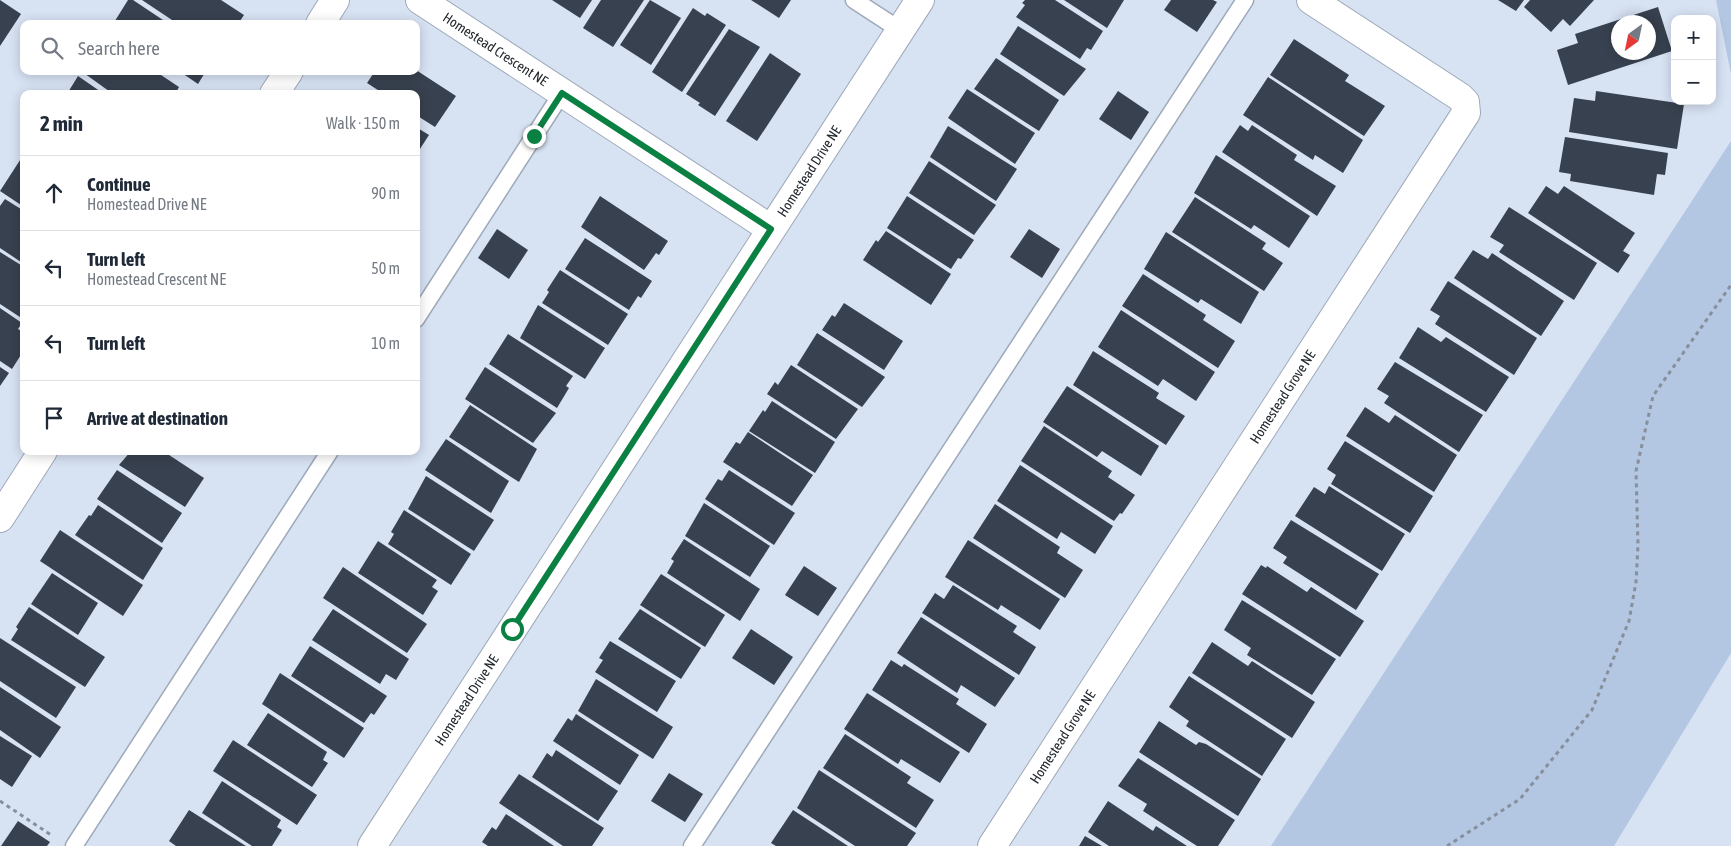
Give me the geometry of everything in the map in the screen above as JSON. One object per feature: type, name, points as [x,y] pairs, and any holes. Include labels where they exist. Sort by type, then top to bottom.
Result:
[{"type":"street","points":[[322,20],[335,0]]},
{"type":"street","name":"Homestead Crescent NE","points":[[420,0],[771,229]]},
{"type":"street","name":"Homestead Drive NE","points":[[372,846],[920,0]]},
{"type":"street","name":"Homestead Grove NE","points":[[992,846],[1466,113],[1465,102],[1460,97],[1311,0]]},
{"type":"street","points":[[277,90],[286,75]]},
{"type":"street","points":[[0,518],[40,455]]},
{"type":"lane","points":[[854,0],[900,30]]},
{"type":"lane","points":[[692,846],[1244,0]]},
{"type":"lane","points":[[420,313],[562,93]]},
{"type":"lane","points":[[74,846],[327,455]]},
{"type":"path","points":[[1447,846],[1520,799],[1592,710],[1629,621],[1636,582],[1638,545],[1636,471],[1653,396],[1731,285]]},
{"type":"path","points":[[0,801],[53,836]]},
{"type":"shaded area","points":[[1716,0],[1731,0],[1731,74]]},
{"type":"shaded area","points":[[1731,141],[1731,653],[1614,846],[1271,846]]},
{"type":"building","points":[[0,0],[21,14],[0,46]]},
{"type":"building","points":[[128,0],[133,0],[163,20],[116,20]]},
{"type":"building","points":[[142,0],[221,0],[244,15],[241,20],[172,20]]},
{"type":"building","points":[[552,0],[592,0],[580,18]]},
{"type":"building","points":[[601,0],[644,0],[613,47],[583,28]]},
{"type":"building","points":[[650,0],[681,18],[651,65],[620,45]]},
{"type":"building","points":[[751,0],[791,0],[779,18]]},
{"type":"building","points":[[1025,0],[1055,0],[1103,31],[1091,50],[1087,48],[1080,59],[1016,17],[1025,5],[1022,3]]},
{"type":"building","points":[[1064,0],[1124,0],[1107,28]]},
{"type":"building","points":[[1171,0],[1213,0],[1217,2],[1197,32],[1164,10]]},
{"type":"building","points":[[1498,0],[1524,0],[1516,11]]},
{"type":"building","points":[[1530,0],[1594,0],[1570,26],[1563,19],[1551,32],[1524,7]]},
{"type":"building","points":[[1658,7],[1671,51],[1656,56],[1656,15],[1633,15]]},
{"type":"building","points":[[693,8],[705,16],[707,13],[726,25],[682,92],[652,72]]},
{"type":"building","points":[[1611,22],[1611,60],[1644,60],[1568,85],[1557,50],[1578,43],[1575,34]]},
{"type":"building","points":[[1018,26],[1086,69],[1064,96],[1000,54]]},
{"type":"building","points":[[729,29],[760,47],[715,116],[698,105],[700,103],[686,94]]},
{"type":"building","points":[[1294,39],[1349,75],[1345,81],[1385,106],[1364,136],[1270,75]]},
{"type":"building","points":[[770,53],[801,74],[757,141],[726,121]]},
{"type":"building","points":[[996,58],[1059,100],[1039,131],[974,89]]},
{"type":"building","points":[[420,73],[456,96],[435,127],[420,118],[420,90],[378,90],[367,83],[372,75],[420,75]]},
{"type":"building","points":[[87,75],[161,75],[179,87],[177,90],[107,90]]},
{"type":"building","points":[[185,75],[204,75],[198,84]]},
{"type":"building","points":[[78,76],[98,90],[69,90]]},
{"type":"building","points":[[1268,77],[1363,140],[1343,173],[1315,155],[1313,160],[1243,115]]},
{"type":"building","points":[[967,89],[1035,133],[1015,164],[948,118]]},
{"type":"building","points":[[1118,91],[1149,112],[1131,140],[1099,119]]},
{"type":"building","points":[[1596,91],[1671,102],[1671,105],[1684,105],[1677,149],[1569,132],[1574,98],[1595,101]]},
{"type":"building","points":[[1240,125],[1248,131],[1252,125],[1297,155],[1294,160],[1336,186],[1317,216],[1222,152]]},
{"type":"building","points":[[948,126],[1017,169],[996,201],[930,157]]},
{"type":"building","points":[[420,129],[429,135],[420,149]]},
{"type":"building","points":[[1565,137],[1668,153],[1665,175],[1657,174],[1654,195],[1570,181],[1571,174],[1559,172]]},
{"type":"building","points":[[1216,155],[1310,216],[1289,248],[1254,225],[1251,229],[1194,193]]},
{"type":"building","points":[[20,160],[20,204],[0,191]]},
{"type":"building","points":[[929,161],[996,205],[974,235],[909,193]]},
{"type":"building","points":[[1546,186],[1558,194],[1564,186],[1635,233],[1623,251],[1630,255],[1618,273],[1528,213]]},
{"type":"building","points":[[600,196],[668,241],[659,255],[656,253],[644,270],[581,227]]},
{"type":"building","points":[[907,196],[974,240],[961,259],[958,258],[951,269],[887,228]]},
{"type":"building","points":[[1195,197],[1266,243],[1262,249],[1283,263],[1264,291],[1172,232]]},
{"type":"building","points":[[5,199],[20,208],[20,261],[0,248],[0,206]]},
{"type":"building","points":[[1509,207],[1597,263],[1574,300],[1499,252],[1504,245],[1490,237]]},
{"type":"building","points":[[497,229],[528,250],[509,279],[478,258]]},
{"type":"building","points":[[1029,229],[1060,249],[1042,278],[1010,257]]},
{"type":"building","points":[[886,231],[951,274],[931,305],[863,260],[876,240],[878,242]]},
{"type":"building","points":[[1166,232],[1259,292],[1241,324],[1201,299],[1198,303],[1144,269]]},
{"type":"building","points":[[585,238],[652,281],[641,298],[638,296],[629,310],[565,269]]},
{"type":"building","points":[[1473,250],[1488,259],[1492,253],[1564,301],[1541,336],[1454,278]]},
{"type":"building","points":[[0,252],[20,264],[20,317],[0,304]]},
{"type":"building","points":[[560,270],[628,314],[608,345],[542,303],[549,292],[547,290]]},
{"type":"building","points":[[1143,274],[1206,315],[1203,320],[1235,341],[1218,368],[1122,306]]},
{"type":"building","points":[[1448,281],[1537,338],[1514,375],[1435,324],[1440,316],[1430,310]]},
{"type":"building","points":[[844,303],[903,341],[884,370],[822,330],[832,315],[835,317]]},
{"type":"building","points":[[538,305],[605,348],[585,379],[520,338]]},
{"type":"building","points":[[0,308],[20,322],[18,329],[20,330],[20,356],[12,369],[0,361]]},
{"type":"building","points":[[1121,310],[1215,372],[1196,401],[1163,379],[1158,386],[1098,347]]},
{"type":"building","points":[[1418,327],[1441,342],[1446,337],[1509,377],[1486,412],[1399,358]]},
{"type":"building","points":[[817,333],[885,377],[862,407],[797,365]]},
{"type":"building","points":[[508,334],[573,376],[566,386],[569,388],[557,408],[489,364]]},
{"type":"building","points":[[1093,351],[1159,393],[1156,398],[1185,416],[1166,445],[1073,385]]},
{"type":"building","points":[[1395,362],[1483,415],[1459,452],[1384,403],[1389,396],[1377,389]]},
{"type":"building","points":[[791,365],[858,409],[836,439],[767,394],[775,382],[778,385]]},
{"type":"building","points":[[0,367],[9,373],[0,386]]},
{"type":"building","points":[[485,367],[556,413],[533,443],[465,399]]},
{"type":"building","points":[[1067,386],[1159,446],[1141,476],[1102,451],[1097,457],[1043,422]]},
{"type":"building","points":[[772,401],[835,442],[815,473],[749,431],[763,410],[765,412]]},
{"type":"building","points":[[470,405],[537,449],[519,482],[449,437]]},
{"type":"building","points":[[1365,407],[1389,423],[1395,415],[1457,455],[1434,492],[1346,436]]},
{"type":"building","points":[[1044,426],[1112,471],[1108,477],[1135,495],[1122,514],[1120,513],[1114,521],[1021,461]]},
{"type":"building","points":[[748,432],[813,475],[792,506],[723,462],[736,442],[740,444]]},
{"type":"building","points":[[446,439],[509,481],[491,513],[425,470]]},
{"type":"building","points":[[1345,441],[1433,496],[1410,533],[1331,484],[1336,475],[1327,469]]},
{"type":"building","points":[[128,455],[169,455],[204,478],[185,507],[119,465]]},
{"type":"building","points":[[1020,465],[1113,526],[1095,554],[1061,532],[1057,539],[997,501]]},
{"type":"building","points":[[117,470],[182,513],[162,543],[97,499]]},
{"type":"building","points":[[729,470],[795,513],[774,545],[705,499],[718,479],[722,481]]},
{"type":"building","points":[[426,476],[494,520],[474,551],[408,509]]},
{"type":"building","points":[[1329,486],[1405,534],[1382,571],[1295,516],[1314,487],[1325,494]]},
{"type":"building","points":[[704,503],[770,546],[750,577],[685,536]]},
{"type":"building","points":[[995,504],[1060,547],[1057,553],[1083,570],[1065,598],[973,538]]},
{"type":"building","points":[[98,505],[163,548],[143,580],[75,535]]},
{"type":"building","points":[[404,510],[471,554],[451,585],[388,544],[394,534],[391,532]]},
{"type":"building","points":[[1291,520],[1379,574],[1356,610],[1283,563],[1287,557],[1273,548]]},
{"type":"building","points":[[60,530],[143,585],[123,616],[40,561]]},
{"type":"building","points":[[684,539],[760,589],[740,621],[667,573],[674,561],[671,559]]},
{"type":"building","points":[[968,540],[1060,599],[1040,630],[1001,605],[998,610],[945,577]]},
{"type":"building","points":[[378,541],[437,580],[432,587],[438,591],[423,615],[358,573]]},
{"type":"building","points":[[1261,565],[1266,568],[1267,566],[1307,592],[1311,587],[1364,621],[1340,657],[1242,594]]},
{"type":"building","points":[[804,566],[837,588],[818,616],[785,595]]},
{"type":"building","points":[[343,567],[427,624],[407,653],[323,598]]},
{"type":"building","points":[[52,573],[98,603],[78,635],[31,604]]},
{"type":"building","points":[[661,574],[725,615],[705,647],[640,605]]},
{"type":"building","points":[[953,585],[1017,626],[1013,632],[1036,647],[1019,675],[922,613],[935,593],[944,599]]},
{"type":"building","points":[[1242,600],[1336,659],[1312,695],[1247,655],[1251,648],[1224,630]]},
{"type":"building","points":[[29,607],[105,657],[85,687],[11,640],[18,629],[16,627]]},
{"type":"building","points":[[333,609],[409,659],[396,680],[386,674],[380,684],[312,640]]},
{"type":"building","points":[[640,609],[701,648],[681,679],[618,639]]},
{"type":"building","points":[[921,617],[1015,678],[995,707],[961,685],[957,693],[897,653]]},
{"type":"building","points":[[751,629],[793,657],[774,685],[732,658]]},
{"type":"building","points":[[0,638],[76,687],[56,718],[0,681]]},
{"type":"building","points":[[610,641],[676,681],[657,712],[595,672],[603,660],[599,658]]},
{"type":"building","points":[[1212,642],[1248,666],[1252,661],[1315,702],[1292,738],[1192,673]]},
{"type":"building","points":[[310,646],[387,696],[374,715],[371,713],[364,723],[291,676]]},
{"type":"building","points":[[891,660],[902,667],[904,664],[959,699],[956,704],[987,724],[969,753],[872,690]]},
{"type":"building","points":[[280,673],[364,728],[344,758],[262,704]]},
{"type":"building","points":[[1189,676],[1286,739],[1262,776],[1186,726],[1189,721],[1169,707]]},
{"type":"building","points":[[596,679],[673,727],[653,759],[578,711]]},
{"type":"building","points":[[0,687],[61,727],[40,758],[0,730]]},
{"type":"building","points":[[867,693],[960,752],[940,783],[901,759],[898,764],[844,729]]},
{"type":"building","points":[[268,713],[327,752],[323,760],[328,763],[312,787],[247,745]]},
{"type":"building","points":[[576,714],[639,755],[620,785],[553,741],[568,718],[572,721]]},
{"type":"building","points":[[1159,721],[1196,745],[1199,742],[1206,744],[1261,779],[1238,816],[1139,752]]},
{"type":"building","points":[[845,734],[911,777],[907,783],[934,800],[916,828],[823,768]]},
{"type":"building","points":[[0,736],[32,756],[12,787],[0,779]]},
{"type":"building","points":[[233,740],[317,795],[297,825],[213,771]]},
{"type":"building","points":[[556,750],[618,791],[598,821],[532,777],[547,753],[552,757]]},
{"type":"building","points":[[1138,758],[1235,820],[1218,846],[1197,846],[1143,811],[1147,804],[1118,786]]},
{"type":"building","points":[[819,770],[916,833],[907,846],[855,846],[797,808]]},
{"type":"building","points":[[669,773],[703,794],[685,822],[651,801]]},
{"type":"building","points":[[519,774],[604,828],[592,846],[563,846],[499,803]]},
{"type":"building","points":[[222,781],[281,820],[277,827],[282,830],[272,846],[252,846],[202,813]]},
{"type":"building","points":[[1108,801],[1153,831],[1156,826],[1187,846],[1109,846],[1088,832]]},
{"type":"building","points":[[189,810],[246,846],[176,846],[169,841]]},
{"type":"building","points":[[793,810],[848,846],[776,846],[771,843]]},
{"type":"building","points":[[506,814],[554,846],[488,846],[482,842],[492,827],[496,830]]},
{"type":"building","points":[[18,821],[50,842],[47,846],[1,846]]},
{"type":"building","points":[[1085,836],[1102,846],[1079,846]]},
{"type":"route","points":[[512,629],[771,229],[562,93],[534,136]]}]
